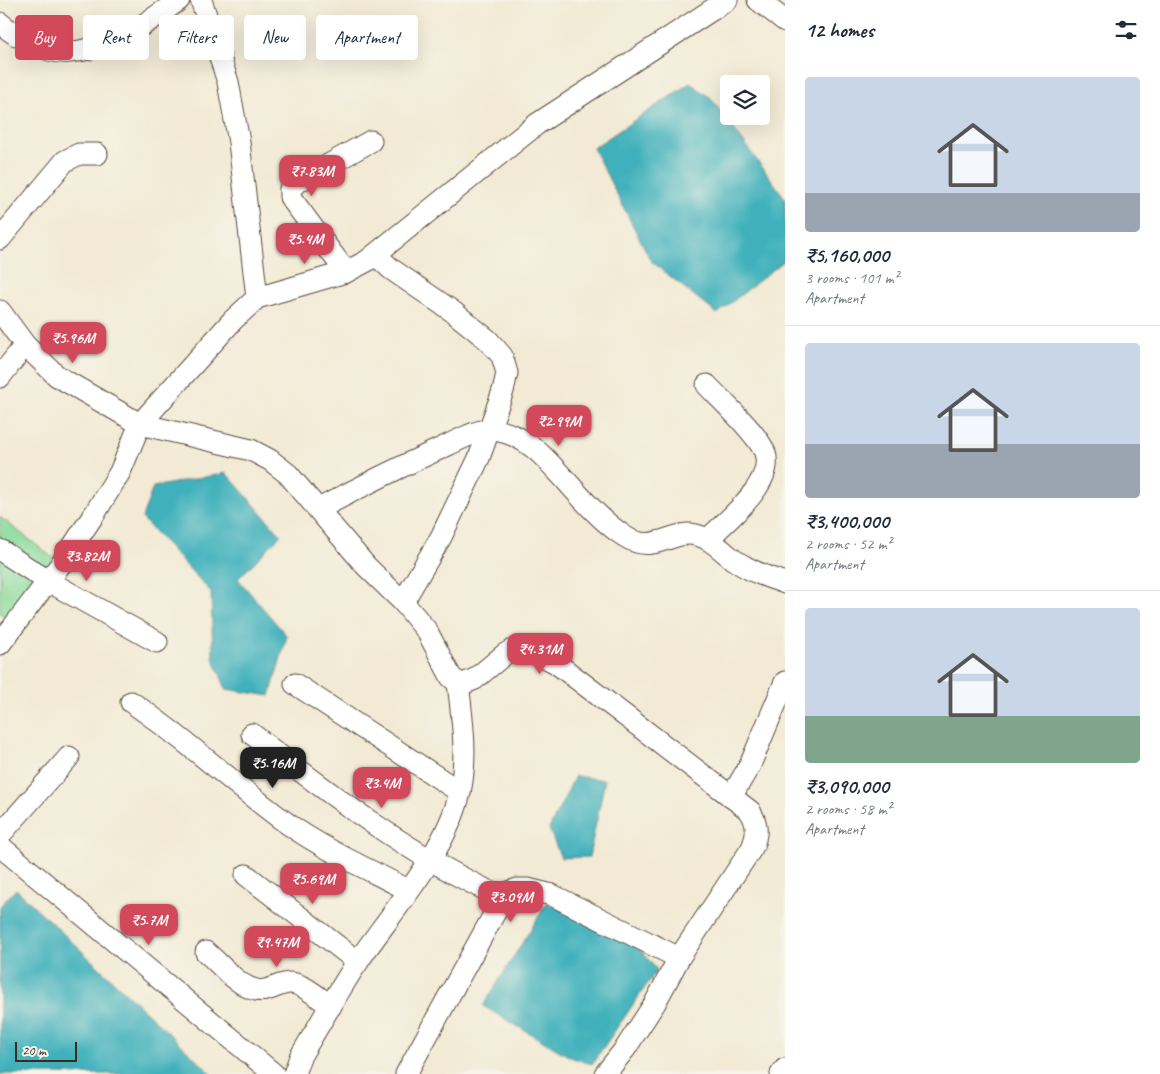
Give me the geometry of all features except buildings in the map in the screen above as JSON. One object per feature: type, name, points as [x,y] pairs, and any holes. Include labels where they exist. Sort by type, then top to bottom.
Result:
[{"type":"street","points":[[2,28],[50,50],[69,52],[94,48],[150,22],[179,0]]},
{"type":"street","points":[[201,0],[228,82],[239,142],[257,298]]},
{"type":"street","points":[[0,644],[48,581],[120,472],[140,424],[233,320],[257,298],[346,272],[376,254],[456,187],[537,124],[727,0]]},
{"type":"street","points":[[758,0],[785,21]]},
{"type":"street","points":[[346,272],[290,196],[290,189],[296,183],[371,141]]},
{"type":"street","points":[[0,239],[65,161],[79,154],[97,154]]},
{"type":"street","points":[[376,254],[391,269],[460,317],[488,340],[502,356],[507,373],[503,391],[479,458],[453,512],[403,602]]},
{"type":"street","points":[[0,311],[25,345],[56,376],[140,424],[251,450],[270,460],[288,474],[366,566],[403,602],[427,631],[447,671],[458,683],[464,746],[460,792],[445,832],[430,861],[358,962],[300,1057],[294,1074]]},
{"type":"street","points":[[0,377],[25,345]]},
{"type":"street","points":[[707,385],[758,441],[765,452],[767,465],[763,478],[750,498],[708,539]]},
{"type":"street","points":[[319,509],[377,477],[489,430],[512,434],[533,448],[603,520],[626,538],[646,544],[667,541],[683,534],[696,534],[708,539],[734,560],[758,574],[785,583]]},
{"type":"street","points":[[0,550],[48,581],[157,642]]},
{"type":"street","points":[[458,683],[466,683],[475,679],[504,654],[516,648],[529,649],[556,663],[750,810],[757,821],[757,836],[752,848],[679,958],[655,1003],[625,1049],[605,1074]]},
{"type":"street","points":[[731,797],[750,765],[785,682]]},
{"type":"street","points":[[295,684],[460,792]]},
{"type":"street","points":[[131,702],[156,719],[288,824],[327,848],[408,890]]},
{"type":"street","points":[[252,734],[322,789],[390,836],[430,861],[504,898]]},
{"type":"street","points":[[0,835],[69,756]]},
{"type":"street","points":[[0,846],[274,1074]]},
{"type":"street","points":[[246,875],[358,962]]},
{"type":"street","points":[[406,1074],[504,898],[510,892],[517,889],[528,889],[552,895],[679,958]]},
{"type":"street","points":[[206,952],[244,984],[256,990],[268,990],[290,983],[300,986],[331,1006]]},
{"type":"street","points":[[781,1074],[785,1069]]},
{"type":"green space","points":[[0,517],[61,564],[15,625],[0,613]]},
{"type":"water","points":[[690,83],[711,98],[720,110],[720,125],[731,125],[785,198],[785,260],[717,314],[651,261],[593,148]]},
{"type":"water","points":[[226,473],[281,535],[238,579],[287,636],[270,696],[226,689],[213,658],[211,592],[142,518],[153,487]]},
{"type":"water","points":[[575,776],[605,780],[589,857],[561,858],[549,829]]},
{"type":"water","points":[[16,889],[212,1074],[0,1074],[0,906]]},
{"type":"water","points":[[547,903],[630,937],[657,970],[592,1064],[570,1057],[483,1006]]}]
